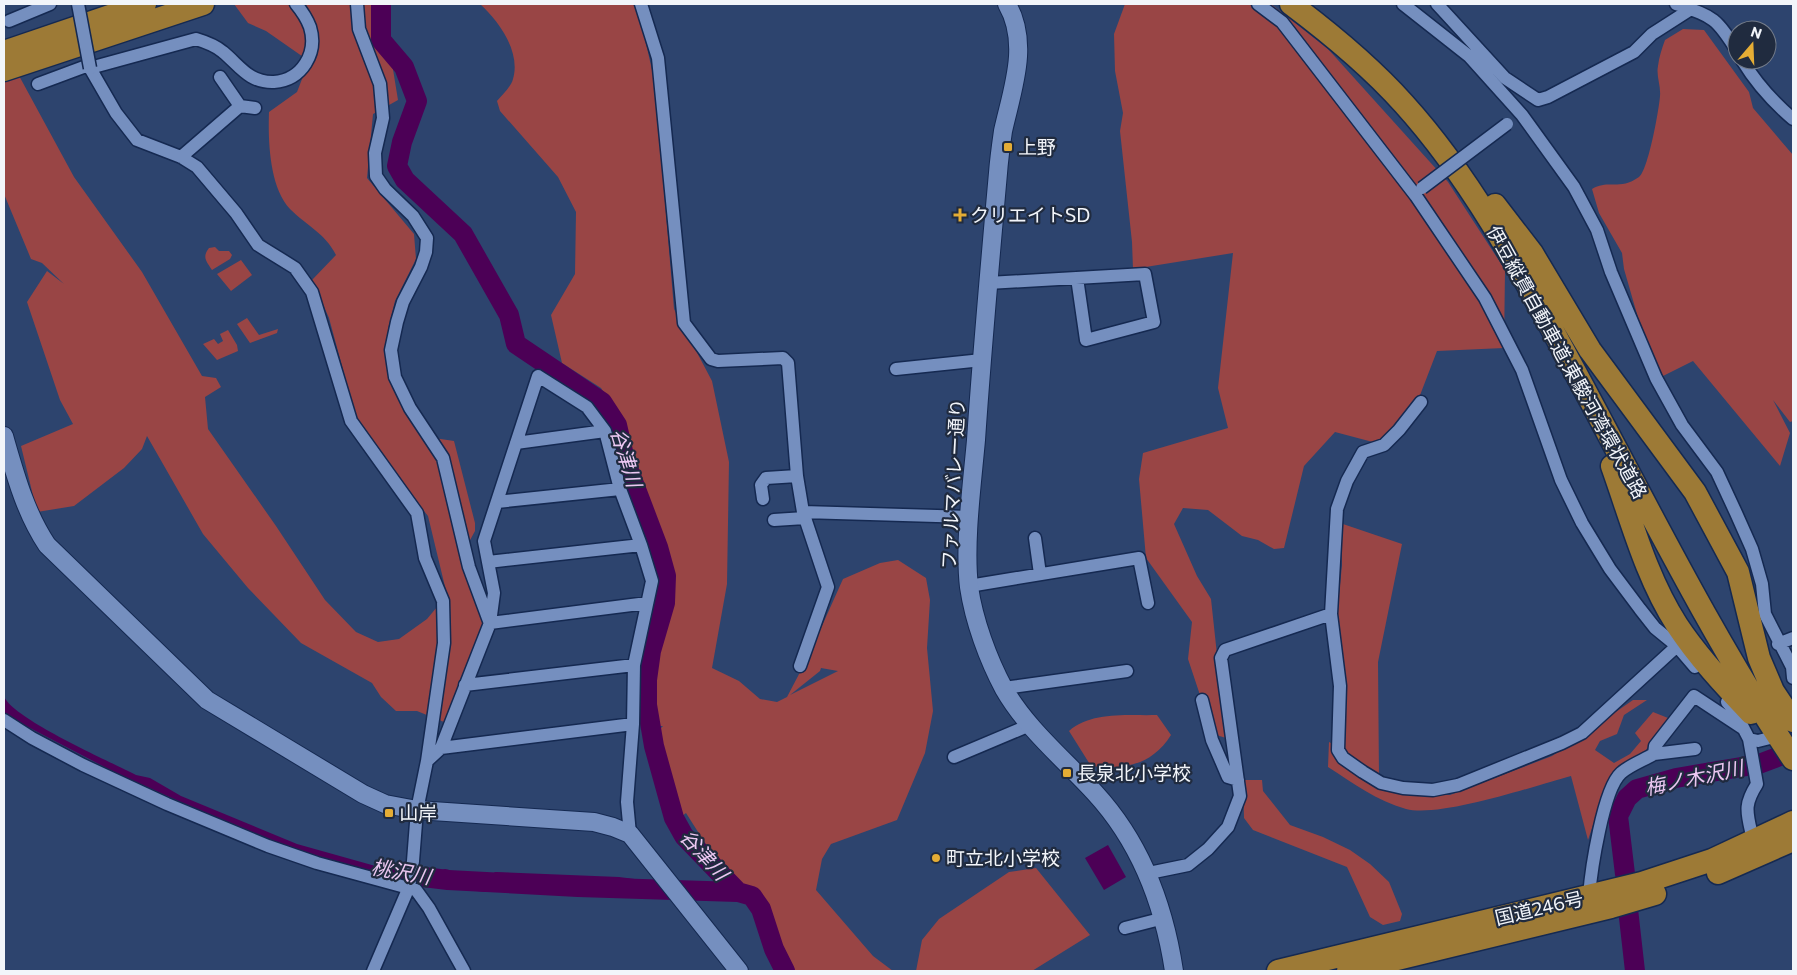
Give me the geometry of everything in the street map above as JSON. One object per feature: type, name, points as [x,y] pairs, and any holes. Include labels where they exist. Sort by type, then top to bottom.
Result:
[{"type":"highway","points":[[4,52],[145,4]]},
{"type":"highway","points":[[4,70],[203,4]]},
{"type":"highway","name":"伊豆縦貫自動車道;東駿河湾環状道路","points":[[1291,4],[1362,61],[1404,104],[1463,179],[1517,264],[1724,641],[1784,742]]},
{"type":"highway","name":"伊豆縦貫自動車道;東駿河湾環状道路","points":[[1301,4],[1366,56],[1409,98],[1442,136],[1470,173],[1529,270],[1760,709],[1793,761]]},
{"type":"highway","points":[[1470,173],[1532,253],[1590,350],[1695,492],[1738,572],[1759,658],[1773,691],[1792,712]]},
{"type":"highway","points":[[1582,385],[1652,575],[1677,625],[1707,663],[1784,742],[1793,761]]},
{"type":"highway","name":"国道246号","points":[[1643,891],[1793,822]]},
{"type":"highway","name":"国道246号","points":[[1348,971],[1603,898],[1643,891],[1731,868],[1793,840]]},
{"type":"highway","name":"国道246号","points":[[1278,971],[1398,957]]},
{"type":"street","points":[[9,21],[50,4]]},
{"type":"street","points":[[78,4],[89,66],[116,112],[137,140],[181,157],[197,167],[236,213],[258,245],[294,268],[312,292],[351,420],[417,513],[425,558],[443,601],[444,642],[427,761],[417,810],[413,861],[408,887],[373,971]]},
{"type":"street","points":[[38,84],[89,66],[196,39],[212,44],[224,53],[240,70],[256,80],[273,82],[287,80],[298,73],[309,58],[312,42],[310,26],[296,4]]},
{"type":"street","points":[[357,4],[359,29],[380,84],[382,118],[375,153],[376,176],[385,189],[413,216],[427,238],[426,252],[421,267],[403,302],[397,322],[391,350],[395,377],[410,408],[443,458],[469,568],[490,624]]},
{"type":"street","points":[[641,4],[658,58],[684,323],[711,359],[718,361],[783,358],[788,364],[797,476],[804,515],[828,587],[800,666]]},
{"type":"street","name":"ファルマバレー通り","points":[[1007,4],[1016,26],[1018,53],[998,173],[970,517],[969,586],[982,635],[1004,688],[1030,725],[1108,808],[1149,873],[1164,918],[1173,966]]},
{"type":"street","points":[[1258,4],[1282,22],[1419,192],[1485,298],[1507,338],[1522,370],[1561,480],[1582,523],[1610,569],[1655,628],[1677,646],[1734,710],[1747,735],[1757,784],[1749,796],[1746,810],[1750,831]]},
{"type":"street","points":[[1403,4],[1501,83],[1538,100],[1548,97],[1634,52],[1652,34],[1691,9]]},
{"type":"street","points":[[1437,4],[1501,83],[1574,187],[1597,230],[1612,272],[1656,378],[1682,425],[1717,472],[1752,549],[1762,584],[1766,614],[1778,644],[1792,667],[1793,678]]},
{"type":"street","points":[[1676,4],[1710,17],[1720,24],[1727,35]]},
{"type":"street","points":[[1748,70],[1778,106],[1793,119]]},
{"type":"street","points":[[220,77],[240,106],[255,108]]},
{"type":"street","points":[[181,157],[240,106]]},
{"type":"street","points":[[1419,192],[1507,124],[1522,115]]},
{"type":"street","points":[[988,283],[1145,274],[1154,322],[1086,340],[1077,278]]},
{"type":"street","points":[[896,369],[982,360]]},
{"type":"street","points":[[427,761],[441,748],[490,624],[494,593],[484,541],[538,376],[586,407],[605,431],[620,489],[652,581],[634,665],[633,724],[627,802],[630,834]]},
{"type":"street","points":[[1421,402],[1399,430],[1384,445],[1363,452],[1347,481],[1337,509],[1331,614],[1340,686],[1338,750],[1343,758],[1381,783],[1403,788],[1433,790],[1458,785],[1562,744],[1582,733],[1677,646]]},
{"type":"street","points":[[516,443],[605,431]]},
{"type":"street","points":[[4,436],[25,504],[34,526],[47,545],[206,700],[363,794],[386,804],[417,810],[594,822],[613,826],[630,834],[682,902],[739,971]]},
{"type":"street","points":[[763,499],[761,485],[766,478],[797,476]]},
{"type":"street","points":[[497,502],[620,489]]},
{"type":"street","points":[[774,520],[804,515],[970,517]]},
{"type":"street","points":[[1034,538],[1040,574]]},
{"type":"street","points":[[488,562],[641,545]]},
{"type":"street","points":[[969,586],[1139,558],[1148,603]]},
{"type":"street","points":[[490,624],[647,603]]},
{"type":"street","points":[[1149,873],[1188,865],[1208,850],[1228,826],[1240,796],[1221,658],[1225,650],[1331,614]]},
{"type":"street","points":[[1778,644],[1793,638]]},
{"type":"street","points":[[464,686],[634,665]]},
{"type":"street","points":[[1004,688],[1127,671]]},
{"type":"street","points":[[1654,754],[1655,746],[1694,696],[1758,741],[1784,742]]},
{"type":"street","points":[[1202,700],[1212,740],[1228,777],[1238,780]]},
{"type":"street","points":[[5,722],[83,765],[167,804],[268,846],[317,863],[416,890],[429,908],[464,971]]},
{"type":"street","points":[[441,748],[633,724]]},
{"type":"street","points":[[954,757],[1030,725]]},
{"type":"street","points":[[1603,898],[1604,808],[1613,784],[1620,773],[1654,754],[1696,749]]},
{"type":"street","points":[[1125,928],[1164,918]]},
{"type":"shaded area","points":[[234,4],[391,4],[390,51],[398,100],[373,114],[367,178],[414,234],[416,259],[395,301],[388,329],[389,355],[421,436],[454,441],[475,523],[475,531],[463,553],[479,602],[483,626],[444,722],[417,711],[396,711],[381,697],[372,683],[301,643],[248,588],[203,534],[147,436],[142,449],[124,468],[74,506],[37,512],[21,446],[73,424],[60,400],[27,302],[47,271],[64,284],[42,263],[31,259],[4,194],[4,48],[74,177],[142,272],[202,376],[216,378],[221,387],[205,397],[208,429],[325,600],[356,632],[378,642],[399,639],[427,619],[447,595],[428,516],[379,455],[355,414],[329,318],[312,280],[336,255],[332,247],[321,235],[290,209],[283,200],[274,176],[271,162],[269,112],[297,92],[309,61],[266,31],[248,23]]},
{"type":"shaded area","points":[[480,4],[637,4],[655,83],[674,309],[712,381],[729,462],[727,584],[712,668],[739,681],[760,699],[777,702],[787,697],[808,657],[843,579],[880,563],[898,560],[926,578],[930,600],[927,648],[933,711],[925,753],[897,820],[831,844],[822,859],[816,890],[873,956],[893,971],[795,971],[771,939],[767,904],[726,876],[686,813],[682,816],[668,774],[658,731],[663,726],[660,726],[655,715],[648,675],[673,583],[622,422],[601,388],[562,363],[551,315],[575,274],[576,212],[558,177],[500,111],[497,101],[512,82],[515,69],[514,58],[507,38]],"holes":[[[821,668],[838,671],[790,695],[820,671]]]},
{"type":"shaded area","points":[[1125,4],[1271,4],[1328,49],[1448,182],[1505,270],[1504,348],[1437,351],[1417,403],[1384,445],[1335,432],[1304,466],[1284,548],[1274,549],[1258,540],[1242,536],[1208,510],[1183,508],[1174,524],[1197,576],[1211,599],[1226,738],[1213,734],[1188,659],[1192,622],[1146,558],[1139,479],[1143,453],[1228,428],[1218,388],[1233,253],[1133,269],[1132,242],[1120,131],[1123,113],[1115,71],[1114,34]]},
{"type":"shaded area","points":[[1683,29],[1704,30],[1727,62],[1727,70],[1733,70],[1749,92],[1753,108],[1793,155],[1793,421],[1790,422],[1773,400],[1790,433],[1780,466],[1693,361],[1663,376],[1643,335],[1624,269],[1622,253],[1599,213],[1592,189],[1598,186],[1632,181],[1639,177],[1646,164],[1659,103],[1658,63],[1665,40]]},
{"type":"shaded area","points":[[215,247],[219,251],[229,251],[232,255],[230,259],[212,270],[205,257],[209,248]]},
{"type":"shaded area","points":[[241,260],[252,275],[231,291],[217,274]]},
{"type":"shaded area","points":[[247,318],[259,335],[278,329],[277,333],[250,343],[237,324]]},
{"type":"shaded area","points":[[228,330],[237,345],[238,351],[217,360],[203,344],[214,339],[218,344],[223,341],[220,334]]},
{"type":"shaded area","points":[[1340,523],[1402,544],[1378,662],[1379,778],[1353,761],[1342,748],[1337,615],[1342,565]]},
{"type":"shaded area","points":[[4,696],[24,716],[63,739],[136,775],[150,778],[181,796],[297,844],[436,883],[479,886],[463,877],[442,870],[445,869],[487,879],[495,872],[619,877],[658,882],[660,885],[625,881],[556,879],[531,888],[486,892],[430,886],[279,846],[118,774],[7,716],[4,713]]},
{"type":"shaded area","points":[[1633,700],[1647,700],[1624,715],[1617,734],[1600,741],[1595,750],[1614,763],[1630,754],[1641,741],[1635,733],[1653,712],[1673,720],[1602,798],[1588,840],[1571,776],[1487,800],[1421,811],[1395,806],[1365,791],[1328,767],[1329,742],[1335,745],[1337,754],[1407,794],[1450,795],[1552,756]]},
{"type":"shaded area","points":[[1157,715],[1171,735],[1155,753],[1146,759],[1126,766],[1091,766],[1069,731],[1089,720],[1100,717]]},
{"type":"shaded area","points":[[1243,780],[1262,780],[1263,791],[1290,825],[1323,837],[1350,850],[1370,864],[1389,882],[1402,914],[1400,921],[1383,925],[1370,917],[1347,867],[1253,830],[1244,818]]},
{"type":"shaded area","points":[[1108,845],[1126,877],[1104,890],[1085,858]]},
{"type":"shaded area","points":[[1036,868],[1090,935],[1032,971],[916,971],[922,940],[939,919],[1009,872]]},
{"type":"waterway","name":"谷津川","points":[[381,4],[381,40],[404,67],[417,101],[402,142],[397,166],[405,180],[463,234],[509,315],[516,344],[602,402],[617,425],[625,460],[658,547],[666,576],[665,603],[651,651],[647,680],[647,705],[654,746],[674,818],[684,836],[738,892]]},
{"type":"waterway","name":"梅ノ木沢川","points":[[1625,874],[1618,816],[1627,798],[1637,789],[1676,778],[1759,764],[1780,756]]},
{"type":"waterway","name":"桃沢川","points":[[390,873],[448,880],[578,887],[738,892],[752,896],[761,909],[774,949],[785,971]]},
{"type":"waterway","name":"梅ノ木沢川","points":[[1628,909],[1635,971]]},
{"type":"place","name":"上野","points":[[1008,147]]},
{"type":"place","name":"クリエイトSD","points":[[960,215]]},
{"type":"place","name":"長泉北小学校","points":[[1067,773]]},
{"type":"place","name":"山岸","points":[[389,813]]},
{"type":"place","name":"町立北小学校","points":[[936,858]]}]
